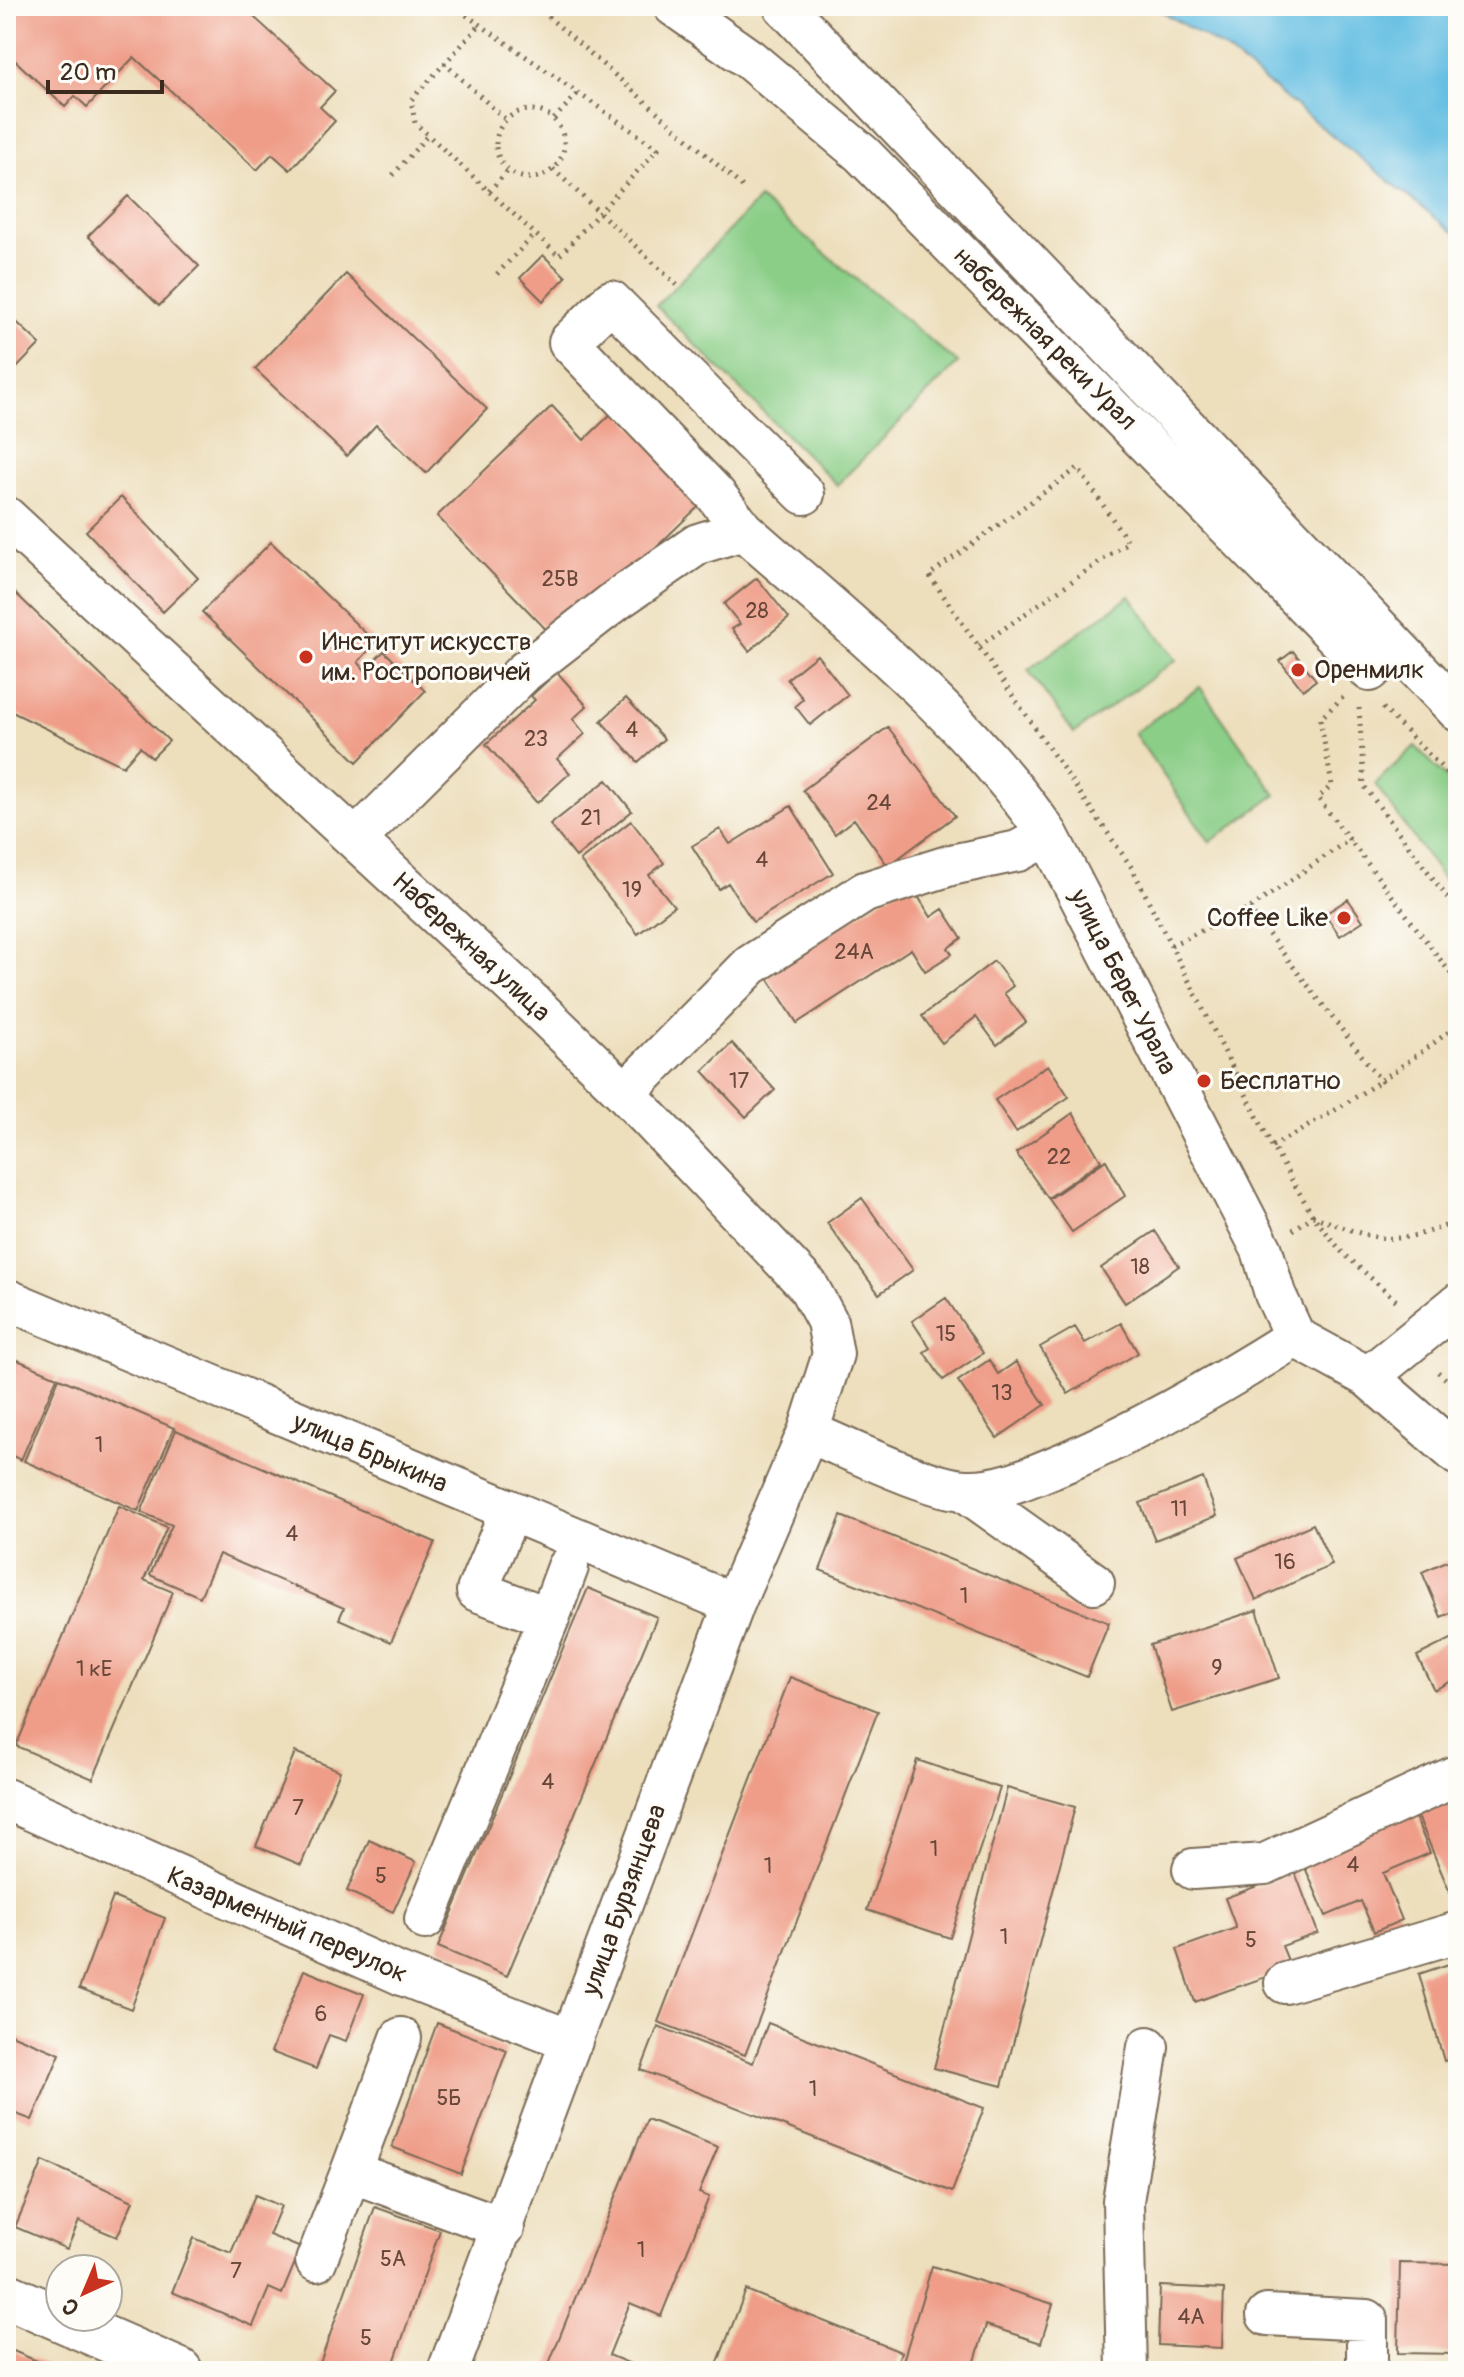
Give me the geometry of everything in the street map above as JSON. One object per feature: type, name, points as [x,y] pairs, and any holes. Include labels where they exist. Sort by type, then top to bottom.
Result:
[{"type":"main road","points":[[6,2295],[180,2371]]},
{"type":"street","name":"набережная реки Урал","points":[[674,6],[749,59],[862,154],[1370,671],[1395,647]]},
{"type":"street","name":"набережная реки Урал","points":[[784,6],[1458,711]]},
{"type":"street","name":"улица Берег Урала","points":[[804,494],[611,301],[569,342],[715,494],[743,530],[969,733],[1011,782],[1048,835],[1262,1250],[1275,1294],[1295,1337]]},
{"type":"street","name":"Набережная улица","points":[[6,517],[356,839],[625,1093],[808,1286],[827,1321],[833,1354],[808,1432]]},
{"type":"street","points":[[356,839],[524,672],[618,599],[698,544],[743,530]]},
{"type":"street","points":[[625,1093],[751,965],[865,892],[951,865],[1018,851],[1048,835]]},
{"type":"street","name":"улица Брыкина","points":[[6,1299],[734,1604]]},
{"type":"street","points":[[1368,1377],[1443,1316]]},
{"type":"street","points":[[965,1491],[1011,1485],[1119,1439],[1220,1386],[1295,1337],[1368,1377],[1458,1455]]},
{"type":"street","points":[[808,1432],[914,1476],[965,1491],[1094,1583]]},
{"type":"street","name":"улица Бурзянцева","points":[[448,2371],[504,2228],[734,1604],[808,1432]]},
{"type":"street","points":[[510,1512],[477,1591],[549,1618]]},
{"type":"street","points":[[425,1919],[568,1567]]},
{"type":"street","points":[[1193,1869],[1265,1864],[1458,1775]]},
{"type":"street","name":"Казарменный переулок","points":[[6,1799],[400,1974],[572,2041]]},
{"type":"street","points":[[1285,1983],[1458,1932]]},
{"type":"street","points":[[316,2261],[401,2038]]},
{"type":"street","points":[[1127,2371],[1123,2201],[1148,2047]]},
{"type":"street","points":[[351,2172],[504,2228]]},
{"type":"street","points":[[1267,2315],[1367,2320],[1367,2371]]},
{"type":"path","points":[[453,6],[658,149],[559,256],[415,123],[411,100],[480,25]]},
{"type":"path","points":[[536,6],[744,188]]},
{"type":"path","points":[[444,63],[505,119]]},
{"type":"path","points":[[554,119],[578,93]]},
{"type":"path","points":[[520,110],[538,110],[554,119],[563,135],[563,153],[553,169],[531,177],[508,171],[497,155],[496,136],[505,119],[520,110]]},
{"type":"path","points":[[393,175],[428,135]]},
{"type":"path","points":[[553,169],[677,285]]},
{"type":"path","points":[[489,191],[508,171]]},
{"type":"path","points":[[497,274],[535,234]]},
{"type":"path","points":[[979,646],[1128,542],[1078,468],[929,575],[1132,868],[1272,1146],[1313,1216],[1342,1252],[1443,1316]]},
{"type":"path","points":[[1359,698],[1364,786],[1458,912]]},
{"type":"path","points":[[1320,719],[1332,785],[1318,798],[1458,983]]},
{"type":"path","points":[[1171,945],[1249,909],[1350,839]]},
{"type":"path","points":[[1249,909],[1382,1082]]},
{"type":"path","points":[[1272,1146],[1337,1111],[1382,1082],[1458,1025]]},
{"type":"path","points":[[1262,1250],[1313,1216]]},
{"type":"path","points":[[1313,1216],[1375,1239],[1406,1238],[1458,1221]]},
{"type":"green space","points":[[759,199],[958,363],[837,485],[656,306]]},
{"type":"green space","points":[[1130,596],[1176,660],[1074,733],[1028,670]]},
{"type":"green space","points":[[1200,687],[1276,795],[1210,842],[1134,733]]},
{"type":"green space","points":[[1415,746],[1458,789],[1458,900],[1375,784]]},
{"type":"water","points":[[1152,6],[1458,6],[1458,236],[1223,48]]},
{"type":"building","points":[[6,6],[242,6],[335,91],[320,107],[335,121],[290,170],[272,154],[257,170],[134,57],[87,107],[75,96],[65,107],[6,52]]},
{"type":"building","points":[[128,196],[199,266],[159,306],[88,236]]},
{"type":"building","points":[[543,255],[566,277],[543,301],[520,278]]},
{"type":"building","points":[[346,274],[487,409],[426,473],[376,425],[347,456],[255,369]]},
{"type":"building","points":[[6,312],[40,344],[6,379]]},
{"type":"building","points":[[552,406],[584,440],[616,409],[704,501],[558,642],[437,516]]},
{"type":"building","points":[[121,497],[198,578],[163,612],[86,531]]},
{"type":"building","name":"Институт искусств им. Ростроповичей","points":[[271,542],[376,643],[358,662],[365,670],[384,651],[425,691],[357,762],[202,612]]},
{"type":"building","points":[[757,578],[789,618],[749,651],[732,629],[740,624],[724,604]]},
{"type":"building","points":[[6,584],[169,741],[152,758],[140,747],[123,766],[6,709]]},
{"type":"building","name":"Оренмилк","points":[[1293,651],[1316,680],[1303,690],[1280,661]]},
{"type":"building","points":[[817,655],[848,695],[810,725],[795,706],[803,699],[787,679]]},
{"type":"building","points":[[557,672],[587,706],[573,719],[585,734],[557,759],[570,773],[537,803],[486,744],[535,700],[531,696]]},
{"type":"building","points":[[626,698],[664,739],[638,762],[601,721]]},
{"type":"building","points":[[888,727],[955,816],[888,866],[854,819],[835,834],[803,790]]},
{"type":"building","points":[[607,780],[632,811],[576,857],[550,825]]},
{"type":"building","points":[[791,806],[833,873],[753,922],[728,883],[719,889],[692,846],[720,829],[730,844]]},
{"type":"building","points":[[631,821],[664,863],[649,875],[674,906],[638,934],[580,861]]},
{"type":"building","points":[[909,882],[931,917],[943,909],[962,938],[948,948],[952,954],[925,971],[911,949],[797,1023],[766,975]]},
{"type":"building","name":"Coffee Like","points":[[1348,899],[1363,921],[1340,936],[1325,914]]},
{"type":"building","points":[[994,961],[1013,986],[1004,993],[1026,1022],[997,1045],[976,1017],[942,1043],[922,1016]]},
{"type":"building","points":[[732,1043],[775,1090],[746,1117],[703,1071]]},
{"type":"building","points":[[1048,1065],[1069,1097],[1016,1132],[995,1100]]},
{"type":"building","points":[[1073,1113],[1101,1161],[1048,1198],[1016,1153]]},
{"type":"building","points":[[1106,1160],[1125,1196],[1072,1232],[1049,1199]]},
{"type":"building","points":[[862,1198],[913,1270],[879,1294],[827,1223]]},
{"type":"building","points":[[1155,1231],[1179,1266],[1125,1303],[1101,1268]]},
{"type":"building","points":[[946,1298],[983,1353],[943,1380],[924,1352],[930,1348],[912,1321]]},
{"type":"building","points":[[1121,1323],[1138,1353],[1068,1394],[1040,1347],[1075,1327],[1085,1343]]},
{"type":"building","points":[[6,1355],[57,1377],[21,1460],[6,1453]]},
{"type":"building","points":[[989,1360],[998,1374],[1016,1362],[1045,1405],[997,1438],[958,1381]]},
{"type":"building","points":[[59,1378],[174,1428],[138,1511],[24,1461]]},
{"type":"building","points":[[176,1430],[435,1542],[391,1642],[339,1619],[344,1608],[219,1554],[200,1597],[150,1575],[172,1525],[141,1512]]},
{"type":"building","points":[[1203,1478],[1217,1516],[1155,1540],[1140,1503]]},
{"type":"building","points":[[119,1506],[167,1527],[144,1580],[173,1592],[93,1779],[16,1746]]},
{"type":"building","points":[[841,1516],[1109,1623],[1087,1677],[820,1570]]},
{"type":"building","points":[[1313,1524],[1332,1565],[1256,1600],[1237,1558]]},
{"type":"building","points":[[1458,1556],[1458,1610],[1441,1617],[1422,1572]]},
{"type":"building","points":[[588,1588],[657,1617],[507,1976],[438,1947]]},
{"type":"building","points":[[1257,1610],[1279,1678],[1172,1712],[1150,1645]]},
{"type":"building","points":[[1453,1638],[1458,1640],[1458,1678],[1434,1690],[1417,1656]]},
{"type":"building","points":[[790,1677],[878,1711],[745,2055],[658,2022]]},
{"type":"building","points":[[295,1752],[340,1771],[301,1865],[256,1846]]},
{"type":"building","points":[[917,1760],[1000,1788],[950,1938],[867,1910]]},
{"type":"building","points":[[1007,1788],[1075,1807],[1002,2086],[934,2068]]},
{"type":"building","points":[[1458,1789],[1458,1898],[1453,1900],[1414,1807]]},
{"type":"building","points":[[1412,1809],[1430,1853],[1383,1873],[1402,1920],[1374,1932],[1361,1901],[1326,1916],[1300,1856]]},
{"type":"building","points":[[369,1840],[416,1862],[393,1912],[347,1891]]},
{"type":"building","points":[[1295,1872],[1318,1933],[1282,1946],[1291,1968],[1195,2002],[1177,1949],[1236,1928],[1225,1898]]},
{"type":"building","points":[[113,1897],[165,1918],[131,2009],[79,1989]]},
{"type":"building","points":[[1458,1961],[1458,2057],[1444,2061],[1419,1974]]},
{"type":"building","points":[[304,1970],[364,1994],[346,2041],[329,2035],[316,2069],[271,2052]]},
{"type":"building","points":[[437,2023],[507,2050],[461,2174],[392,2147]]},
{"type":"building","points":[[768,2023],[984,2108],[952,2192],[641,2070],[658,2026],[753,2063]]},
{"type":"building","points":[[6,2032],[60,2054],[32,2120],[6,2110]]},
{"type":"building","points":[[647,2119],[718,2147],[699,2193],[709,2197],[661,2316],[630,2303],[609,2355],[647,2371],[546,2371]]},
{"type":"building","points":[[43,2161],[133,2201],[117,2237],[79,2221],[67,2249],[15,2227]]},
{"type":"building","points":[[255,2195],[281,2206],[269,2235],[301,2248],[282,2294],[269,2288],[253,2326],[172,2292],[194,2238],[231,2253]]},
{"type":"building","points":[[375,2207],[440,2230],[391,2371],[334,2371],[319,2366]]},
{"type":"building","points":[[1400,2263],[1458,2264],[1458,2354],[1398,2353]]},
{"type":"building","points":[[932,2266],[1053,2304],[1041,2343],[986,2325],[972,2371],[900,2371]]},
{"type":"building","points":[[1160,2286],[1224,2289],[1222,2348],[1158,2345]]},
{"type":"building","points":[[746,2290],[901,2352],[894,2371],[725,2371],[716,2367]]},
{"type":"building","points":[[6,2348],[61,2371],[6,2371]]},
{"type":"place","name":"Институт искусств им. Ростроповичей","points":[[306,657]]},
{"type":"place","name":"Оренмилк","points":[[1298,670]]},
{"type":"place","name":"Coffee Like","points":[[1344,918]]},
{"type":"place","name":"Бесплатно","points":[[1204,1081]]}]
